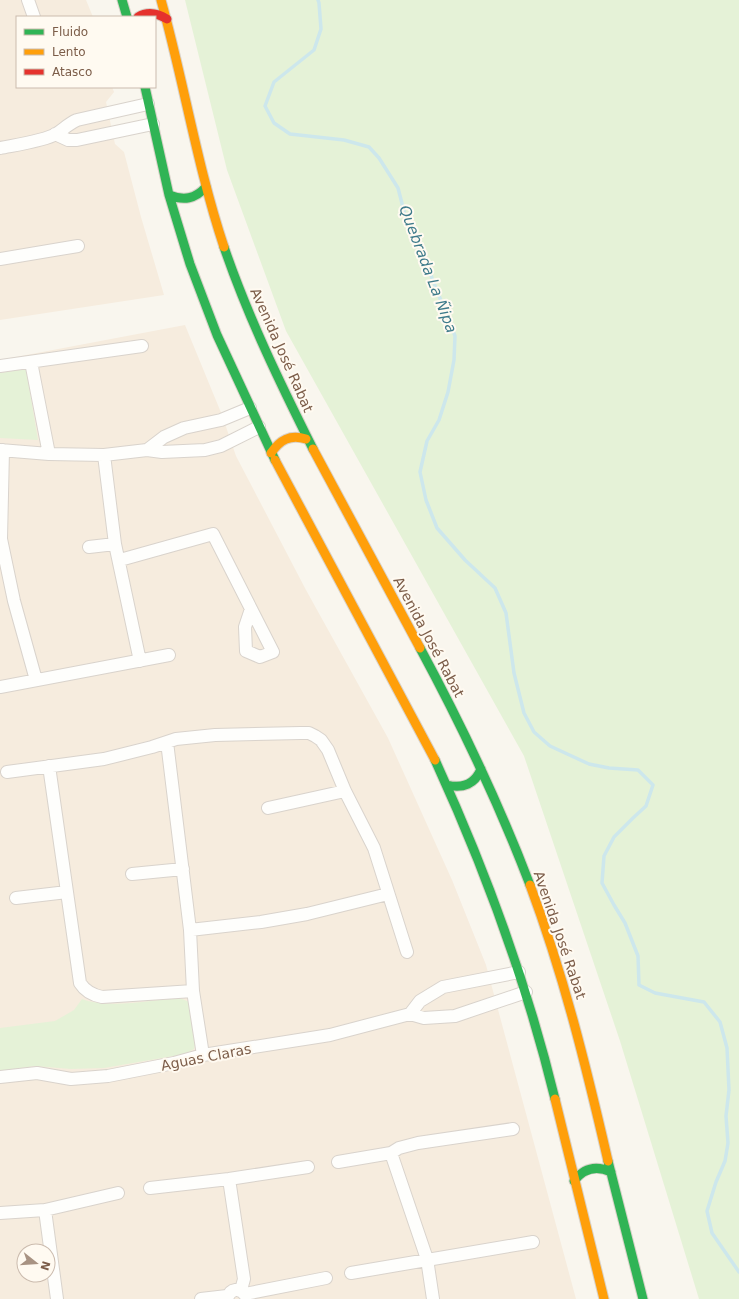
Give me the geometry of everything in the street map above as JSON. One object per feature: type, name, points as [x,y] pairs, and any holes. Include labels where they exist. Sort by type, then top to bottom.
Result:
[{"type":"street","points":[[28,0],[34,16]]},
{"type":"street","points":[[122,0],[127,16]]},
{"type":"street","name":"Avenida José Rabat","points":[[161,0],[167,19],[206,187],[219,233],[239,288],[265,350],[306,439],[447,701],[481,769],[496,801],[532,890],[560,973],[576,1028],[643,1299]]},
{"type":"street","points":[[140,16],[150,12],[161,15],[167,19]]},
{"type":"street","points":[[145,88],[169,195],[186,251],[204,303],[231,368],[271,453],[407,706],[447,785],[500,915],[526,992],[556,1099],[574,1181],[604,1299]]},
{"type":"street","points":[[0,148],[33,141],[55,134],[68,124],[77,120],[148,104]]},
{"type":"street","points":[[55,134],[68,140],[77,140],[152,124]]},
{"type":"street","points":[[169,195],[179,199],[188,199],[196,196],[206,187]]},
{"type":"street","points":[[0,258],[78,246]]},
{"type":"street","points":[[0,366],[142,346]]},
{"type":"street","points":[[31,362],[49,454]]},
{"type":"street","points":[[147,450],[164,437],[184,428],[221,420],[250,408]]},
{"type":"street","points":[[36,680],[3,566],[1,539],[1,450],[49,454],[104,455],[147,450],[170,452],[205,450],[221,446],[259,427]]},
{"type":"street","points":[[271,453],[284,439],[297,436],[306,439]]},
{"type":"street","points":[[104,455],[115,544],[120,560],[140,660]]},
{"type":"street","points":[[120,560],[213,534],[251,609]]},
{"type":"street","points":[[89,547],[115,544]]},
{"type":"street","points":[[0,687],[168,655]]},
{"type":"street","points":[[7,772],[104,759],[176,739],[215,735],[309,733],[321,740],[328,750],[345,792],[374,848],[406,952]]},
{"type":"street","points":[[167,742],[190,930],[193,991],[203,1055]]},
{"type":"street","points":[[50,766],[80,983],[84,989],[95,996],[102,997],[193,991]]},
{"type":"street","points":[[447,785],[457,787],[468,785],[476,779],[481,769]]},
{"type":"street","points":[[268,808],[345,792]]},
{"type":"street","points":[[132,874],[183,869]]},
{"type":"street","points":[[16,898],[67,892]]},
{"type":"street","points":[[190,930],[261,922],[307,914],[388,894]]},
{"type":"street","points":[[410,1014],[420,1001],[443,987],[519,972]]},
{"type":"street","name":"Aguas Claras","points":[[0,1077],[37,1073],[71,1079],[108,1076],[174,1063],[203,1055],[330,1035],[410,1014],[424,1018],[455,1016],[526,992]]},
{"type":"street","points":[[338,1162],[391,1153],[399,1148],[418,1143],[513,1129]]},
{"type":"street","points":[[391,1153],[427,1259],[434,1299]]},
{"type":"street","points":[[150,1188],[308,1167]]},
{"type":"street","points":[[574,1181],[579,1175],[590,1168],[600,1168],[611,1172]]},
{"type":"street","points":[[229,1178],[245,1294]]},
{"type":"street","points":[[0,1213],[45,1210],[118,1193]]},
{"type":"street","points":[[45,1210],[57,1299]]},
{"type":"street","points":[[351,1273],[533,1242]]},
{"type":"street","points":[[201,1299],[227,1298],[231,1292],[236,1290],[245,1294],[326,1278]]},
{"type":"shaded area","points":[[0,0],[86,0],[93,16],[16,16],[16,88],[112,88],[114,92],[106,102],[115,144],[124,152],[164,295],[0,320]]},
{"type":"shaded area","points":[[185,325],[222,415],[236,456],[306,590],[388,738],[452,880],[486,965],[576,1299],[0,1299],[0,360]]},
{"type":"green space","points":[[185,0],[739,0],[739,1299],[699,1299],[620,1041],[524,756],[286,331],[227,170]]},
{"type":"green space","points":[[26,369],[38,440],[0,438],[0,373]]},
{"type":"green space","points":[[180,998],[189,1002],[196,1041],[194,1049],[185,1054],[104,1068],[71,1069],[35,1066],[0,1071],[0,1028],[55,1021],[74,1010],[82,999],[93,1002],[117,1004]]},
{"type":"waterway","name":"Quebrada La Ñipa","points":[[318,0],[321,29],[314,50],[274,82],[265,106],[274,123],[290,134],[344,140],[369,147],[379,158],[398,188],[405,215],[455,336],[454,360],[448,392],[439,420],[427,441],[420,472],[426,500],[437,528],[465,560],[495,588],[506,613],[514,673],[524,713],[534,732],[550,746],[589,764],[609,768],[638,770],[653,785],[646,806],[614,837],[604,856],[602,883],[625,923],[638,956],[639,985],[655,993],[704,1002],[720,1022],[727,1048],[729,1090],[726,1116],[728,1143],[725,1161],[716,1182],[707,1211],[712,1233],[739,1272]]},
{"type":"traffic: fast","points":[[122,0],[127,16]]},
{"type":"traffic: fast","points":[[145,88],[169,195],[190,264],[217,335],[275,460]]},
{"type":"traffic: fast","points":[[169,195],[180,198],[189,198],[198,194],[206,187]]},
{"type":"traffic: fast","points":[[224,247],[254,324],[313,449]]},
{"type":"traffic: fast","points":[[420,648],[479,765],[506,824],[530,885]]},
{"type":"traffic: fast","points":[[435,760],[471,843],[503,926],[531,1011],[555,1099]]},
{"type":"traffic: fast","points":[[447,785],[463,786],[468,784],[472,782],[481,769]]},
{"type":"traffic: fast","points":[[608,1161],[643,1299]]},
{"type":"traffic: fast","points":[[574,1181],[582,1173],[595,1168],[611,1172]]},
{"type":"traffic: slow","points":[[161,0],[198,155],[224,247]]},
{"type":"traffic: slow","points":[[271,453],[286,439],[295,437],[306,439]]},
{"type":"traffic: slow","points":[[313,449],[420,648]]},
{"type":"traffic: slow","points":[[275,460],[435,760]]},
{"type":"traffic: slow","points":[[530,885],[574,1022],[608,1161]]},
{"type":"traffic: slow","points":[[555,1099],[604,1299]]},
{"type":"traffic: jam","points":[[140,16],[149,13],[160,15],[167,19]]}]
